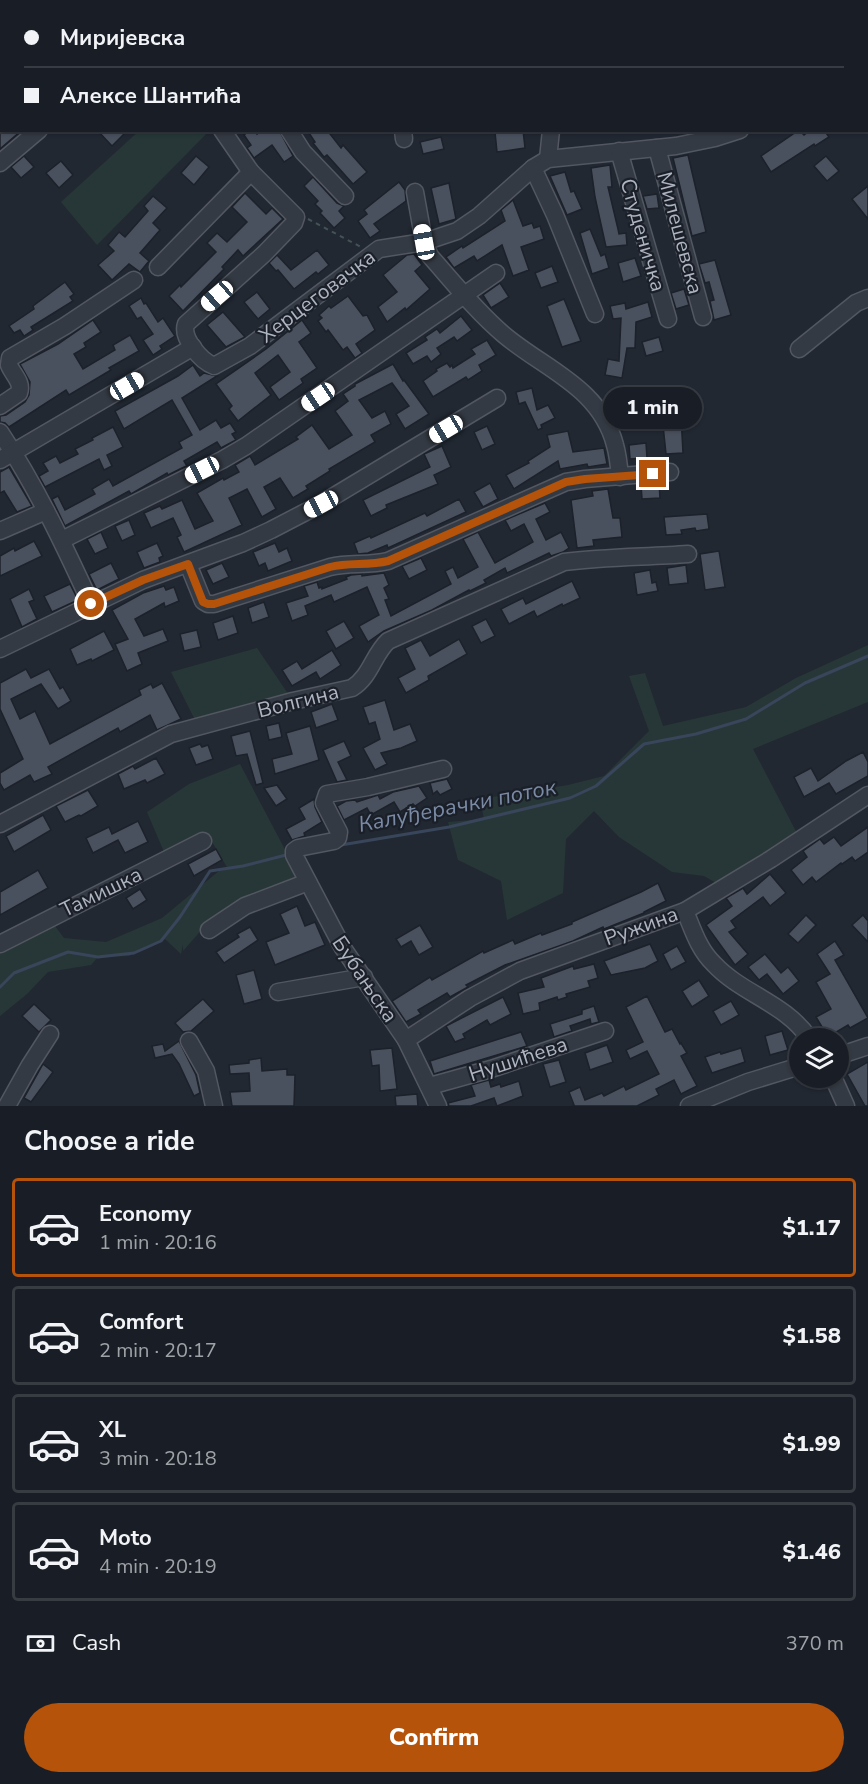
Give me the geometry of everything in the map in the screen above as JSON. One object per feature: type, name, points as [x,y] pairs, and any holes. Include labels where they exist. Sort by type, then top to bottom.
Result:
[{"type":"street","points":[[0,163],[37,132]]},
{"type":"street","points":[[7,456],[193,347],[185,335],[186,324],[264,255],[294,223],[296,216],[251,172],[223,132]]},
{"type":"street","points":[[290,132],[303,152],[345,195]]},
{"type":"street","points":[[550,132],[541,164],[555,215],[595,314]]},
{"type":"street","points":[[541,164],[619,151],[676,146],[734,132]]},
{"type":"street","name":"Милешевска","points":[[657,148],[703,317]]},
{"type":"street","name":"Студеничка","points":[[619,151],[668,319]]},
{"type":"street","name":"Херцеговачка","points":[[193,347],[209,364],[214,366],[219,364],[250,346],[379,249],[386,246],[424,242],[447,235],[466,225],[541,164]]},
{"type":"street","points":[[158,267],[251,172]]},
{"type":"street","points":[[415,192],[424,242],[430,256],[505,336],[578,387],[592,400],[613,439],[620,477]]},
{"type":"street","points":[[62,540],[246,446],[496,273]]},
{"type":"street","points":[[0,406],[19,393],[21,389],[20,382],[9,365],[10,358],[134,280]]},
{"type":"street","points":[[799,349],[856,303],[868,298]]},
{"type":"street","points":[[0,649],[143,580],[243,543],[321,504],[497,398]]},
{"type":"street","points":[[0,432],[7,456],[46,511],[91,604]]},
{"type":"street","points":[[188,564],[203,602],[214,604],[330,567],[348,564],[366,566],[388,561],[566,482],[670,472]]},
{"type":"street","points":[[0,531],[46,511]]},
{"type":"street","name":"Волгина","points":[[0,824],[171,734],[293,701],[352,688],[368,674],[383,645],[388,641],[564,562],[595,558],[617,559],[688,554]]},
{"type":"street","name":"Бубањска","points":[[438,1106],[406,1040],[343,948],[294,855],[294,851],[338,838],[339,832],[324,803],[327,794],[361,789],[443,770]]},
{"type":"street","name":"Ружина","points":[[406,1040],[470,998],[520,971],[685,912],[868,795]]},
{"type":"street","name":"Тамишка","points":[[0,944],[203,841]]},
{"type":"street","points":[[209,930],[245,906],[308,882]]},
{"type":"street","points":[[685,912],[701,947],[715,966],[734,981],[784,1012],[802,1028]]},
{"type":"street","points":[[278,992],[364,976]]},
{"type":"street","name":"Нушићева","points":[[430,1086],[605,1031]]},
{"type":"street","points":[[7,1106],[50,1034]]},
{"type":"street","points":[[189,1041],[206,1071],[214,1106]]},
{"type":"street","points":[[849,1052],[868,1046]]},
{"type":"street","points":[[689,1106],[748,1082],[789,1069]]},
{"type":"street","points":[[837,1088],[846,1106]]},
{"type":"path","points":[[296,216],[326,227],[371,255]]},
{"type":"shaded area","points":[[138,132],[208,132],[97,245],[61,202]]},
{"type":"shaded area","points":[[868,645],[868,702],[753,749],[800,839],[723,887],[704,876],[672,872],[619,837],[594,811],[566,839],[563,893],[507,920],[501,881],[458,860],[448,822],[484,819],[480,799],[568,785],[604,776],[649,731],[629,676],[645,673],[663,726],[746,707],[796,678]]},
{"type":"shaded area","points":[[257,648],[293,701],[198,726],[171,672]]},
{"type":"shaded area","points":[[240,764],[302,882],[205,926],[183,951],[183,944],[181,954],[165,939],[129,956],[98,957],[91,965],[48,972],[27,994],[0,1016],[0,944],[49,918],[64,938],[106,942],[162,918],[219,871],[228,869],[208,835],[164,852],[147,812],[189,784]]},
{"type":"building","points":[[0,132],[20,132],[0,149]]},
{"type":"building","points":[[99,132],[126,132],[112,146]]},
{"type":"building","points":[[248,132],[257,134],[280,132],[293,156],[284,162],[272,145],[254,158],[247,148],[251,145],[244,135]]},
{"type":"building","points":[[308,132],[329,132],[341,148],[343,145],[367,172],[353,184],[327,155],[324,157],[313,143],[315,142]]},
{"type":"building","points":[[495,132],[523,132],[525,148],[497,152]]},
{"type":"building","points":[[796,132],[804,135],[808,132],[825,132],[829,137],[771,172],[761,156]]},
{"type":"building","points":[[441,137],[444,149],[423,154],[420,142]]},
{"type":"building","points":[[688,155],[706,232],[692,236],[673,158]]},
{"type":"building","points":[[24,156],[34,167],[21,178],[11,167]]},
{"type":"building","points":[[196,156],[209,167],[194,185],[181,173]]},
{"type":"building","points":[[826,156],[839,171],[827,181],[814,166]]},
{"type":"building","points":[[61,161],[73,175],[59,188],[46,173]]},
{"type":"building","points":[[610,165],[612,187],[608,187],[619,234],[626,233],[627,245],[606,247],[591,168]]},
{"type":"building","points":[[565,172],[571,192],[574,191],[582,209],[567,215],[550,176]]},
{"type":"building","points":[[313,177],[337,203],[344,206],[339,211],[345,218],[334,228],[320,213],[322,211],[315,204],[318,201],[304,186]]},
{"type":"building","points":[[399,182],[405,190],[406,201],[374,224],[380,231],[370,238],[358,221],[367,214],[364,210]]},
{"type":"building","points":[[449,183],[456,219],[439,224],[431,188]]},
{"type":"building","points":[[868,186],[868,219],[852,199]]},
{"type":"building","points":[[245,193],[266,214],[272,208],[283,219],[243,256],[238,250],[222,267],[224,269],[183,311],[169,296],[216,252],[207,243],[217,233],[227,242],[247,222],[232,207]]},
{"type":"building","points":[[657,194],[659,208],[647,209],[643,196]]},
{"type":"building","points":[[153,196],[167,208],[153,223],[160,230],[140,253],[149,261],[140,272],[129,264],[112,280],[98,265],[114,251],[108,245],[119,232],[125,237],[148,211],[144,206]]},
{"type":"building","points":[[513,200],[523,226],[532,223],[534,228],[540,226],[544,239],[521,247],[529,270],[513,276],[502,245],[477,261],[474,256],[454,268],[446,257],[505,221],[501,210]]},
{"type":"building","points":[[590,229],[601,256],[605,254],[609,268],[592,274],[580,233]]},
{"type":"building","points":[[317,250],[329,265],[294,289],[269,263],[277,255],[291,270]]},
{"type":"building","points":[[414,254],[422,265],[415,271],[430,289],[406,310],[405,308],[387,322],[378,307],[397,292],[383,275],[407,255]]},
{"type":"building","points":[[635,258],[641,276],[623,282],[618,263]]},
{"type":"building","points":[[715,260],[731,315],[714,320],[710,301],[714,300],[709,282],[705,283],[699,264]]},
{"type":"building","points":[[552,266],[558,282],[541,288],[535,273]]},
{"type":"building","points":[[65,282],[74,294],[70,297],[73,301],[31,327],[33,330],[24,336],[20,330],[14,333],[9,326],[34,309],[33,306]]},
{"type":"building","points":[[500,283],[509,297],[491,308],[483,295]]},
{"type":"building","points":[[684,289],[689,305],[676,309],[671,293]]},
{"type":"building","points":[[257,292],[270,309],[258,319],[244,302]]},
{"type":"building","points":[[348,296],[363,316],[367,315],[375,330],[356,344],[362,353],[355,358],[347,347],[343,350],[318,321],[322,318],[319,315],[329,306],[331,308]]},
{"type":"building","points":[[141,298],[158,322],[163,318],[175,336],[160,346],[162,349],[153,355],[143,340],[153,334],[141,317],[137,319],[129,306]]},
{"type":"building","points":[[564,299],[581,341],[562,347],[547,306]]},
{"type":"building","points":[[648,302],[652,317],[636,322],[635,348],[627,348],[622,378],[605,375],[608,359],[619,361],[621,318],[613,319],[610,306],[625,303],[626,309]]},
{"type":"building","points":[[223,312],[245,337],[226,347],[207,325]]},
{"type":"building","points":[[461,316],[472,330],[457,341],[454,337],[437,348],[441,354],[431,362],[427,356],[413,364],[406,353],[427,340],[425,337],[437,329],[440,333]]},
{"type":"building","points":[[93,320],[101,332],[84,343],[86,347],[74,354],[83,369],[115,350],[113,345],[130,335],[139,351],[69,395],[66,390],[9,427],[0,422],[0,416],[6,415],[25,402],[29,395],[30,382],[20,364],[58,344]]},
{"type":"building","points":[[302,320],[311,333],[299,342],[317,368],[301,379],[303,383],[279,400],[270,387],[290,372],[278,355],[255,373],[271,395],[238,421],[229,409],[232,406],[216,384]]},
{"type":"building","points":[[659,337],[663,351],[646,356],[642,342]]},
{"type":"building","points":[[487,340],[496,355],[479,365],[482,371],[468,380],[466,377],[433,397],[423,381],[447,363],[453,368],[475,354],[471,349]]},
{"type":"building","points":[[393,364],[403,381],[429,414],[405,429],[396,414],[409,406],[392,383],[359,400],[372,418],[385,411],[391,424],[371,435],[375,442],[329,469],[330,471],[306,486],[308,489],[293,498],[280,478],[264,487],[276,509],[262,517],[247,489],[229,498],[242,525],[184,552],[177,537],[181,535],[173,518],[151,528],[144,513],[160,506],[162,509],[182,500],[195,529],[213,521],[197,493],[239,472],[235,465],[250,456],[255,465],[298,439],[296,437],[312,425],[329,449],[352,435],[335,411],[348,401],[343,394],[355,384]]},
{"type":"building","points":[[193,365],[200,376],[204,373],[217,376],[182,398],[200,430],[216,420],[221,428],[230,423],[236,432],[232,434],[236,440],[221,448],[217,442],[184,461],[187,466],[168,475],[167,473],[131,494],[129,491],[65,526],[52,499],[58,496],[65,510],[95,494],[92,489],[109,479],[113,486],[182,448],[179,442],[192,435],[172,400],[124,429],[115,411],[178,376]]},
{"type":"building","points":[[532,388],[537,410],[548,405],[555,418],[541,425],[542,428],[538,430],[525,402],[519,404],[516,392]]},
{"type":"building","points":[[648,411],[649,419],[681,415],[683,453],[666,454],[663,425],[621,431],[618,417]]},
{"type":"building","points":[[487,426],[495,444],[482,450],[474,432]]},
{"type":"building","points":[[113,427],[123,447],[107,455],[112,466],[104,470],[99,459],[45,487],[39,476],[48,471],[43,463],[56,456],[60,463],[78,454],[75,449]]},
{"type":"building","points":[[568,431],[573,452],[604,448],[607,464],[588,467],[587,464],[560,469],[558,461],[514,489],[506,475],[529,463],[528,461],[550,447],[547,435]]},
{"type":"building","points":[[646,443],[647,458],[630,459],[629,445]]},
{"type":"building","points":[[442,446],[451,467],[434,475],[438,484],[386,505],[387,508],[371,516],[363,500],[430,467],[424,454]]},
{"type":"building","points":[[9,467],[32,506],[17,512],[4,491],[0,493],[0,472]]},
{"type":"building","points":[[490,483],[498,499],[483,507],[474,492]]},
{"type":"building","points":[[659,483],[660,498],[642,499],[641,485]]},
{"type":"building","points":[[608,489],[613,518],[620,518],[622,537],[593,540],[594,546],[577,548],[571,500],[593,496],[592,491]]},
{"type":"building","points":[[459,499],[466,512],[388,548],[387,545],[368,553],[358,554],[354,543],[370,536],[371,538],[425,513],[427,516]]},
{"type":"building","points":[[545,503],[550,512],[536,519],[546,540],[561,532],[569,548],[563,552],[551,556],[549,553],[507,573],[505,568],[484,580],[486,583],[384,631],[368,642],[359,626],[379,615],[367,587],[334,602],[331,595],[305,606],[308,615],[292,621],[286,603],[308,596],[304,586],[317,582],[319,588],[322,587],[322,589],[347,579],[346,577],[351,575],[362,574],[362,576],[384,573],[389,585],[384,588],[389,599],[385,600],[391,616],[451,584],[445,571],[453,567],[458,578],[478,567],[463,539],[478,532],[495,563],[533,542],[524,524],[511,531],[505,520]]},
{"type":"building","points":[[707,514],[709,529],[696,531],[695,528],[681,530],[682,534],[666,535],[664,517]]},
{"type":"building","points":[[129,520],[135,535],[122,541],[115,526]]},
{"type":"building","points":[[101,532],[108,548],[95,554],[87,539]]},
{"type":"building","points":[[34,541],[42,556],[0,576],[0,556]]},
{"type":"building","points":[[157,543],[163,556],[159,558],[160,562],[144,568],[137,552]]},
{"type":"building","points":[[275,543],[279,552],[287,548],[292,561],[268,571],[265,563],[259,566],[253,552]]},
{"type":"building","points":[[719,551],[725,587],[705,590],[700,554]]},
{"type":"building","points":[[421,558],[427,570],[409,579],[402,566]]},
{"type":"building","points":[[111,563],[119,579],[97,590],[89,574]]},
{"type":"building","points":[[222,563],[229,577],[213,584],[206,570]]},
{"type":"building","points":[[686,565],[688,583],[669,585],[667,568]]},
{"type":"building","points":[[650,570],[652,583],[656,582],[658,591],[637,595],[634,573]]},
{"type":"building","points":[[572,581],[580,598],[537,617],[534,611],[509,624],[501,609],[523,598],[526,604]]},
{"type":"building","points":[[70,584],[78,600],[52,612],[44,596]]},
{"type":"building","points":[[164,586],[166,590],[174,587],[179,601],[165,607],[164,603],[135,619],[144,636],[163,629],[168,641],[138,653],[142,664],[127,671],[115,644],[128,639],[112,610],[143,593]]},
{"type":"building","points":[[29,589],[34,600],[29,602],[37,619],[22,627],[10,599]]},
{"type":"building","points":[[264,602],[269,617],[252,623],[248,608]]},
{"type":"building","points":[[233,616],[238,633],[218,640],[213,623]]},
{"type":"building","points":[[486,619],[495,636],[481,643],[472,626]]},
{"type":"building","points":[[344,621],[354,638],[336,649],[326,631]]},
{"type":"building","points":[[197,630],[201,647],[184,651],[180,634]]},
{"type":"building","points":[[104,631],[114,650],[92,661],[91,659],[77,665],[70,649]]},
{"type":"building","points":[[459,639],[467,654],[428,676],[429,680],[406,693],[398,678],[415,669],[405,648],[421,640],[430,656]]},
{"type":"building","points":[[332,650],[341,665],[320,679],[316,672],[292,686],[282,670],[297,661],[302,669]]},
{"type":"building","points":[[26,669],[31,678],[49,669],[60,689],[63,687],[71,701],[58,709],[41,684],[11,699],[20,719],[35,711],[50,744],[141,695],[139,690],[151,684],[153,688],[162,683],[181,719],[157,730],[150,715],[120,732],[118,728],[48,767],[52,774],[34,782],[30,775],[4,790],[0,783],[0,773],[23,759],[0,709],[0,683]]},
{"type":"building","points":[[385,700],[394,730],[410,724],[417,741],[381,753],[387,764],[375,770],[363,748],[380,739],[375,722],[369,724],[363,707]]},
{"type":"building","points":[[332,704],[338,720],[316,728],[311,712]]},
{"type":"building","points":[[279,723],[282,737],[269,740],[266,726]]},
{"type":"building","points":[[310,726],[319,760],[275,774],[272,759],[292,754],[286,733]]},
{"type":"building","points":[[250,731],[263,783],[256,785],[247,754],[236,756],[231,736]]},
{"type":"building","points":[[344,741],[351,756],[338,762],[347,780],[337,782],[323,750]]},
{"type":"building","points":[[200,744],[202,747],[208,745],[213,759],[196,765],[189,748]]},
{"type":"building","points":[[863,752],[868,762],[868,776],[836,794],[829,783],[804,797],[794,777],[811,768],[818,781]]},
{"type":"building","points":[[156,758],[165,774],[147,783],[145,780],[124,789],[118,774],[133,766],[135,769]]},
{"type":"building","points":[[447,779],[452,789],[440,795],[437,791],[433,794],[430,783]]},
{"type":"building","points":[[277,785],[287,799],[276,806],[264,788]]},
{"type":"building","points":[[419,786],[427,798],[400,812],[394,802],[371,815],[367,808],[344,820],[337,806],[346,801],[355,800],[357,802],[378,795],[380,799],[393,792]]},
{"type":"building","points":[[88,790],[98,806],[65,822],[56,806]]},
{"type":"building","points":[[314,799],[322,822],[304,833],[305,836],[292,840],[286,829],[305,819],[299,808]]},
{"type":"building","points":[[43,815],[51,830],[14,852],[6,836]]},
{"type":"building","points":[[138,821],[148,842],[125,853],[118,840],[93,853],[86,838],[109,827],[112,834]]},
{"type":"building","points":[[868,827],[868,852],[855,861],[852,857],[816,882],[812,877],[803,885],[791,870],[807,857],[803,851],[820,839],[824,844],[834,837],[841,846]]},
{"type":"building","points":[[216,849],[222,860],[194,876],[188,864]]},
{"type":"building","points":[[38,870],[48,888],[0,915],[0,892]]},
{"type":"building","points":[[770,874],[786,893],[770,906],[763,897],[731,921],[736,928],[729,932],[748,954],[735,965],[706,925],[732,906],[726,898],[743,888],[747,894]]},
{"type":"building","points":[[658,883],[666,901],[644,913],[604,929],[603,927],[573,941],[505,965],[466,985],[468,987],[450,997],[447,993],[418,1010],[421,1014],[406,1022],[392,1001],[430,977],[432,980],[483,951],[484,953],[513,940],[515,944],[572,924],[572,922]]},
{"type":"building","points":[[140,889],[147,900],[133,909],[126,898]]},
{"type":"building","points":[[297,906],[305,926],[315,922],[325,945],[275,965],[266,942],[289,933],[280,914]]},
{"type":"building","points":[[806,915],[816,925],[798,943],[788,934]]},
{"type":"building","points":[[863,915],[868,921],[868,942],[852,925]]},
{"type":"building","points":[[420,925],[433,947],[419,955],[411,941],[401,947],[396,939]]},
{"type":"building","points":[[250,927],[258,940],[224,963],[216,952],[239,937],[237,934]]},
{"type":"building","points":[[835,941],[844,955],[835,960],[868,1018],[850,1028],[848,1025],[843,1028],[823,1028],[816,1017],[831,1009],[816,982],[830,974],[817,954]]},
{"type":"building","points":[[650,944],[658,961],[645,968],[611,975],[604,961]]},
{"type":"building","points":[[677,946],[686,962],[671,970],[663,954]]},
{"type":"building","points":[[765,954],[781,973],[788,967],[799,981],[783,994],[767,974],[759,980],[748,967]]},
{"type":"building","points":[[594,964],[598,978],[588,981],[590,987],[566,994],[567,997],[558,1000],[557,997],[539,1003],[540,1010],[523,1014],[518,993],[544,987],[541,978],[573,966],[574,969]]},
{"type":"building","points":[[254,970],[262,999],[244,1004],[236,975]]},
{"type":"building","points":[[699,980],[709,996],[692,1007],[682,991]]},
{"type":"building","points":[[647,996],[665,1032],[672,1029],[687,1053],[681,1056],[697,1086],[681,1094],[674,1080],[656,1089],[659,1095],[637,1106],[572,1106],[574,1105],[569,1092],[580,1087],[585,1100],[602,1093],[604,1096],[624,1086],[626,1090],[659,1074],[647,1051],[630,1059],[626,1050],[643,1042],[626,1007]]},
{"type":"building","points":[[503,997],[511,1014],[490,1025],[487,1020],[463,1034],[465,1038],[455,1042],[446,1026]]},
{"type":"building","points":[[203,999],[214,1011],[191,1031],[183,1032],[175,1023]]},
{"type":"building","points":[[731,1001],[739,1015],[721,1025],[713,1011]]},
{"type":"building","points":[[34,1004],[51,1020],[39,1032],[22,1016]]},
{"type":"building","points":[[594,1006],[599,1022],[591,1024],[590,1019],[570,1026],[572,1031],[554,1037],[550,1024],[582,1014],[582,1010]]},
{"type":"building","points":[[782,1031],[788,1050],[770,1055],[765,1036]]},
{"type":"building","points":[[521,1032],[527,1046],[434,1074],[430,1061]]},
{"type":"building","points":[[179,1041],[196,1075],[200,1093],[194,1096],[172,1054],[155,1058],[152,1046],[163,1044],[165,1051]]},
{"type":"building","points":[[607,1045],[613,1062],[590,1070],[585,1053]]},
{"type":"building","points":[[392,1048],[397,1089],[380,1091],[379,1065],[372,1066],[370,1050]]},
{"type":"building","points":[[741,1048],[745,1062],[712,1073],[705,1057]]},
{"type":"building","points":[[261,1058],[262,1071],[287,1069],[287,1075],[295,1075],[294,1106],[232,1106],[230,1092],[250,1091],[249,1073],[230,1074],[229,1065],[249,1063],[249,1060]]},
{"type":"building","points":[[559,1060],[566,1082],[550,1087],[543,1064]]},
{"type":"building","points":[[868,1062],[868,1106],[865,1106],[849,1078],[849,1073]]},
{"type":"building","points":[[43,1064],[53,1072],[31,1102],[24,1098]]},
{"type":"building","points":[[489,1080],[491,1087],[500,1084],[501,1087],[519,1081],[523,1096],[497,1106],[494,1098],[471,1106],[449,1106],[448,1103],[475,1096],[471,1085]]},
{"type":"building","points":[[417,1094],[418,1106],[396,1106],[395,1096]]},
{"type":"waterway","name":"Калуђерачки поток","points":[[341,845],[449,827],[570,798],[596,786],[644,744],[696,734],[746,719],[805,683],[868,656]]},
{"type":"waterway","name":"Калуђерачки поток","points":[[0,987],[14,973],[68,952],[98,957],[134,953],[161,941],[180,917],[210,871],[243,866],[286,855]]},
{"type":"route","points":[[91,604],[143,580],[188,564],[203,602],[214,604],[339,564],[366,566],[388,561],[566,482],[653,474]]}]
